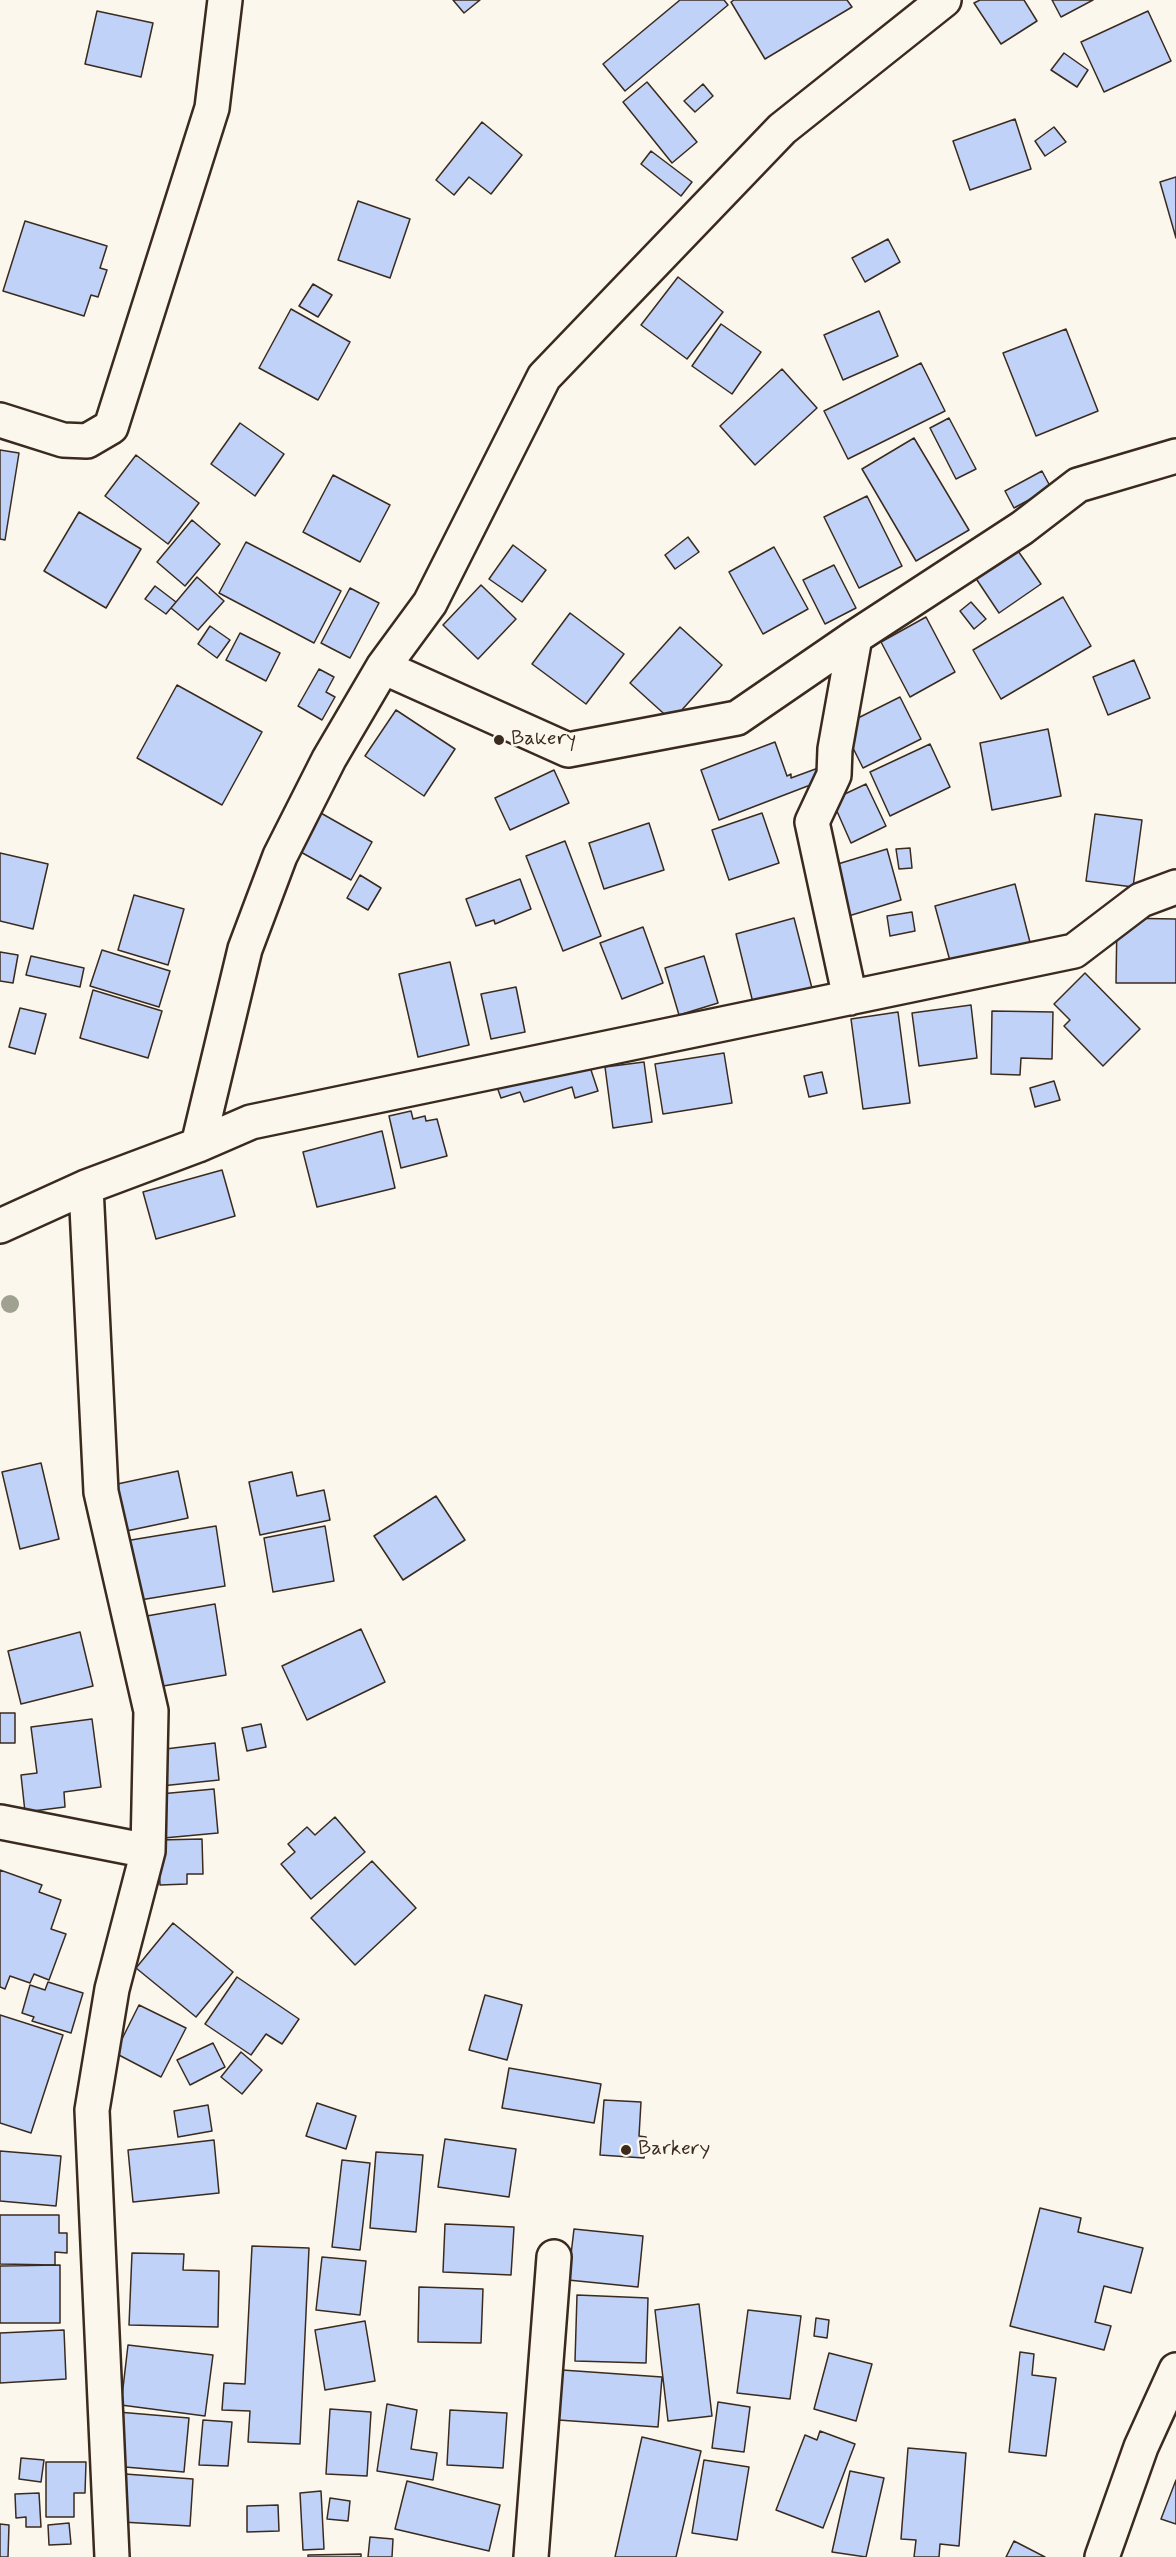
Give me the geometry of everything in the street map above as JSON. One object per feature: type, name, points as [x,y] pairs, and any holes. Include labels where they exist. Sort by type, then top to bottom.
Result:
[{"type":"street","points":[[0,420],[63,440],[87,441],[111,427],[212,108],[225,0]]},
{"type":"street","points":[[198,1145],[245,949],[280,856],[329,759],[383,667],[430,603],[544,377],[782,129],[944,0]]},
{"type":"street","points":[[383,667],[568,750],[737,718],[855,637],[1022,528],[1078,485],[1176,456]]},
{"type":"street","points":[[850,998],[812,822],[834,775],[835,750],[855,637]]},
{"type":"street","points":[[0,1226],[86,1187],[198,1145],[251,1122],[1074,951],[1141,900],[1176,887]]},
{"type":"street","points":[[86,1187],[101,1492],[151,1712],[148,1851],[112,1989],[92,2110],[112,2557]]},
{"type":"street","points":[[0,1822],[148,1851]]},
{"type":"street","points":[[531,2557],[554,2257]]},
{"type":"street","points":[[1102,2557],[1141,2447],[1176,2370]]},
{"type":"building","points":[[453,0],[480,0],[464,13]]},
{"type":"building","points":[[680,0],[724,0],[728,5],[625,91],[603,64]]},
{"type":"building","points":[[734,0],[847,0],[852,7],[765,59],[731,2]]},
{"type":"building","points":[[980,0],[1024,0],[1037,21],[1001,44],[974,3]]},
{"type":"building","points":[[1052,0],[1093,0],[1061,17]]},
{"type":"building","points":[[97,11],[153,23],[141,77],[85,64]]},
{"type":"building","points":[[1148,11],[1171,61],[1104,92],[1081,42]]},
{"type":"building","points":[[1064,53],[1088,70],[1077,87],[1051,70]]},
{"type":"building","points":[[647,82],[697,142],[672,163],[623,102]]},
{"type":"building","points":[[703,84],[713,96],[695,112],[684,101]]},
{"type":"building","points":[[1015,119],[1031,169],[970,190],[953,141]]},
{"type":"building","points":[[482,122],[522,155],[491,194],[469,177],[454,195],[436,180]]},
{"type":"building","points":[[1054,127],[1066,142],[1045,156],[1035,141]]},
{"type":"building","points":[[651,151],[692,182],[681,196],[641,164]]},
{"type":"building","points":[[1176,177],[1176,238],[1160,182]]},
{"type":"building","points":[[358,201],[410,219],[390,278],[338,260]]},
{"type":"building","points":[[25,221],[107,246],[100,268],[107,270],[98,297],[91,295],[84,316],[3,291]]},
{"type":"building","points":[[888,239],[900,262],[865,282],[852,258]]},
{"type":"building","points":[[678,277],[723,312],[687,359],[641,325]]},
{"type":"building","points":[[313,284],[332,295],[318,317],[299,306]]},
{"type":"building","points":[[291,309],[350,342],[318,400],[259,368]]},
{"type":"building","points":[[879,311],[898,356],[843,380],[824,335]]},
{"type":"building","points":[[721,324],[761,352],[732,394],[692,366]]},
{"type":"building","points":[[1066,329],[1098,411],[1036,436],[1003,353]]},
{"type":"building","points":[[921,363],[945,411],[848,459],[824,411]]},
{"type":"building","points":[[782,369],[817,408],[755,465],[720,426]]},
{"type":"building","points":[[949,418],[976,469],[956,479],[930,428]]},
{"type":"building","points":[[240,423],[284,454],[255,496],[211,464]]},
{"type":"building","points":[[914,438],[969,530],[916,561],[862,469]]},
{"type":"building","points":[[0,450],[19,453],[5,540],[0,539]]},
{"type":"building","points":[[136,455],[199,503],[168,544],[105,496]]},
{"type":"building","points":[[1042,471],[1051,488],[1014,508],[1005,491]]},
{"type":"building","points":[[333,475],[390,505],[360,562],[303,532]]},
{"type":"building","points":[[867,496],[902,566],[859,588],[824,517]]},
{"type":"building","points":[[79,512],[141,549],[106,608],[44,571]]},
{"type":"building","points":[[192,520],[220,544],[185,586],[157,562]]},
{"type":"building","points":[[688,537],[699,552],[675,569],[665,555]]},
{"type":"building","points":[[246,542],[341,591],[314,643],[219,593]]},
{"type":"building","points":[[513,545],[546,570],[522,602],[489,579]]},
{"type":"building","points":[[774,547],[808,609],[763,634],[729,572]]},
{"type":"building","points":[[1016,548],[1041,584],[999,613],[975,577]]},
{"type":"building","points":[[834,565],[856,608],[825,624],[803,580]]},
{"type":"building","points":[[197,577],[224,601],[198,630],[171,608]]},
{"type":"building","points":[[481,585],[516,619],[478,659],[443,625]]},
{"type":"building","points":[[155,586],[176,602],[166,614],[145,599]]},
{"type":"building","points":[[350,588],[379,603],[350,658],[321,643]]},
{"type":"building","points":[[1063,597],[1091,646],[1001,699],[973,650]]},
{"type":"building","points":[[971,602],[986,619],[974,629],[960,611]]},
{"type":"building","points":[[570,613],[624,654],[586,704],[532,664]]},
{"type":"building","points":[[926,617],[955,672],[910,697],[881,642]]},
{"type":"building","points":[[210,626],[230,640],[217,658],[198,644]]},
{"type":"building","points":[[680,627],[722,665],[672,721],[630,683]]},
{"type":"building","points":[[240,633],[280,653],[266,681],[226,660]]},
{"type":"building","points":[[1134,660],[1150,698],[1108,715],[1093,677]]},
{"type":"building","points":[[319,669],[334,677],[326,692],[335,697],[322,720],[298,706]]},
{"type":"building","points":[[177,685],[262,732],[222,805],[137,758]]},
{"type":"building","points":[[900,697],[921,739],[863,768],[842,726]]},
{"type":"building","points":[[396,710],[455,749],[424,796],[365,756]]},
{"type":"building","points":[[1048,729],[1061,796],[992,810],[980,743]]},
{"type":"building","points":[[775,742],[787,776],[791,774],[791,778],[821,767],[826,779],[719,820],[701,770]]},
{"type":"building","points":[[930,744],[950,787],[890,816],[870,772]]},
{"type":"building","points":[[554,770],[569,803],[510,830],[495,798]]},
{"type":"building","points":[[866,784],[886,826],[851,843],[832,800]]},
{"type":"building","points":[[312,808],[372,842],[351,880],[290,846]]},
{"type":"building","points":[[762,813],[779,863],[729,880],[712,830]]},
{"type":"building","points":[[1095,814],[1142,820],[1133,887],[1086,881]]},
{"type":"building","points":[[649,823],[664,870],[604,889],[589,843]]},
{"type":"building","points":[[565,841],[601,936],[563,951],[526,856]]},
{"type":"building","points":[[910,848],[912,868],[899,869],[896,849]]},
{"type":"building","points":[[887,849],[901,900],[842,918],[828,867]]},
{"type":"building","points":[[0,853],[48,864],[33,929],[0,921]]},
{"type":"building","points":[[360,875],[381,888],[368,910],[347,898]]},
{"type":"building","points":[[520,879],[531,909],[495,924],[494,920],[476,926],[466,899]]},
{"type":"building","points":[[1015,884],[1032,950],[983,963],[980,953],[950,961],[935,906]]},
{"type":"building","points":[[134,895],[184,909],[168,965],[118,950]]},
{"type":"building","points":[[912,912],[915,931],[890,936],[887,916]]},
{"type":"building","points":[[794,918],[815,1000],[756,1015],[736,934]]},
{"type":"building","points":[[1117,918],[1176,919],[1176,983],[1116,983]]},
{"type":"building","points":[[643,927],[663,983],[622,999],[600,943]]},
{"type":"building","points":[[102,950],[170,971],[159,1007],[90,986]]},
{"type":"building","points":[[0,952],[18,955],[13,983],[0,981]]},
{"type":"building","points":[[31,956],[84,968],[80,987],[26,975]]},
{"type":"building","points":[[704,956],[718,1003],[679,1015],[665,968]]},
{"type":"building","points":[[450,962],[469,1045],[418,1057],[399,974]]},
{"type":"building","points":[[1085,973],[1140,1029],[1103,1066],[1064,1026],[1070,1020],[1054,1004]]},
{"type":"building","points":[[516,987],[525,1032],[491,1039],[481,994]]},
{"type":"building","points":[[93,990],[162,1011],[148,1058],[80,1038]]},
{"type":"building","points":[[971,1005],[977,1058],[919,1066],[912,1013]]},
{"type":"building","points":[[20,1008],[46,1014],[35,1054],[9,1047]]},
{"type":"building","points":[[992,1011],[1053,1012],[1052,1059],[1021,1058],[1020,1075],[991,1074]]},
{"type":"building","points":[[898,1012],[910,1103],[863,1109],[851,1019]]},
{"type":"building","points":[[724,1053],[732,1103],[663,1114],[655,1064]]},
{"type":"building","points":[[587,1058],[598,1091],[575,1098],[572,1087],[524,1102],[520,1092],[501,1098],[497,1087]]},
{"type":"building","points":[[644,1062],[652,1122],[613,1128],[605,1067]]},
{"type":"building","points":[[822,1072],[827,1093],[809,1097],[804,1076]]},
{"type":"building","points":[[1054,1081],[1060,1100],[1035,1107],[1030,1088]]},
{"type":"building","points":[[411,1111],[413,1119],[425,1116],[426,1121],[437,1119],[447,1156],[401,1168],[389,1116]]},
{"type":"building","points":[[382,1131],[395,1188],[317,1207],[303,1152]]},
{"type":"building","points":[[222,1170],[235,1216],[156,1239],[143,1192]]},
{"type":"building","points":[[41,1463],[59,1539],[20,1549],[2,1472]]},
{"type":"building","points":[[178,1471],[188,1518],[117,1533],[108,1486]]},
{"type":"building","points":[[292,1472],[297,1496],[324,1490],[330,1520],[260,1535],[249,1482]]},
{"type":"building","points":[[436,1496],[465,1540],[403,1580],[374,1536]]},
{"type":"building","points":[[216,1526],[225,1586],[134,1601],[125,1541]]},
{"type":"building","points":[[325,1526],[334,1581],[273,1592],[264,1538]]},
{"type":"building","points":[[215,1604],[226,1675],[152,1688],[141,1617]]},
{"type":"building","points":[[361,1629],[385,1682],[307,1720],[282,1666]]},
{"type":"building","points":[[80,1632],[93,1686],[21,1704],[8,1651]]},
{"type":"building","points":[[0,1713],[15,1713],[15,1743],[0,1743]]},
{"type":"building","points":[[92,1719],[101,1787],[64,1792],[65,1807],[25,1812],[21,1775],[37,1773],[31,1727]]},
{"type":"building","points":[[261,1724],[266,1747],[247,1751],[242,1728]]},
{"type":"building","points":[[215,1743],[219,1780],[161,1786],[157,1750]]},
{"type":"building","points":[[214,1789],[218,1833],[153,1839],[149,1795]]},
{"type":"building","points":[[335,1817],[365,1852],[311,1899],[281,1864],[295,1852],[288,1844],[307,1827],[315,1835]]},
{"type":"building","points":[[202,1839],[203,1874],[187,1874],[187,1884],[160,1885],[158,1840]]},
{"type":"building","points":[[372,1861],[416,1908],[355,1965],[311,1918]]},
{"type":"building","points":[[0,1870],[42,1885],[39,1892],[61,1900],[51,1929],[66,1934],[49,1980],[34,1974],[30,1983],[10,1976],[5,1989],[0,1987]]},
{"type":"building","points":[[173,1923],[233,1972],[196,2017],[136,1968]]},
{"type":"building","points":[[237,1977],[299,2019],[282,2044],[266,2034],[251,2055],[205,2024]]},
{"type":"building","points":[[48,1982],[83,1993],[71,2033],[32,2021],[34,2017],[22,2013],[30,1985],[45,1990]]},
{"type":"building","points":[[485,1995],[522,2005],[507,2060],[469,2050]]},
{"type":"building","points":[[139,2005],[186,2028],[161,2077],[115,2053]]},
{"type":"building","points":[[0,2015],[63,2035],[31,2133],[0,2123]]},
{"type":"building","points":[[213,2043],[225,2067],[190,2085],[177,2060]]},
{"type":"building","points":[[241,2052],[262,2070],[242,2094],[221,2077]]},
{"type":"building","points":[[509,2068],[601,2084],[594,2123],[502,2108]]},
{"type":"building","points":[[604,2100],[641,2102],[639,2136],[646,2137],[644,2158],[600,2155]]},
{"type":"building","points":[[317,2103],[356,2116],[346,2149],[306,2136]]},
{"type":"building","points":[[208,2105],[212,2131],[178,2137],[174,2111]]},
{"type":"building","points":[[445,2139],[516,2149],[509,2197],[438,2187]]},
{"type":"building","points":[[214,2140],[219,2193],[133,2202],[128,2150]]},
{"type":"building","points":[[0,2151],[61,2156],[56,2206],[0,2201]]},
{"type":"building","points":[[376,2152],[423,2155],[416,2232],[370,2228]]},
{"type":"building","points":[[342,2160],[370,2163],[360,2250],[332,2247]]},
{"type":"building","points":[[1040,2208],[1081,2218],[1078,2232],[1143,2248],[1131,2293],[1104,2286],[1095,2322],[1111,2326],[1104,2350],[1010,2326]]},
{"type":"building","points":[[0,2215],[59,2215],[59,2233],[67,2233],[67,2253],[55,2252],[55,2265],[0,2264]]},
{"type":"building","points":[[445,2224],[514,2227],[511,2275],[443,2272]]},
{"type":"building","points":[[574,2229],[643,2236],[638,2287],[568,2280]]},
{"type":"building","points":[[252,2246],[309,2248],[300,2444],[248,2442],[250,2411],[222,2410],[224,2383],[245,2384]]},
{"type":"building","points":[[132,2253],[184,2254],[183,2270],[219,2271],[218,2327],[129,2325]]},
{"type":"building","points":[[322,2257],[366,2261],[360,2315],[316,2310]]},
{"type":"building","points":[[60,2265],[60,2323],[0,2323],[0,2266]]},
{"type":"building","points":[[419,2287],[483,2289],[481,2343],[418,2342]]},
{"type":"building","points":[[577,2295],[648,2298],[646,2363],[575,2361]]},
{"type":"building","points":[[699,2304],[712,2416],[668,2421],[655,2310]]},
{"type":"building","points":[[748,2310],[801,2316],[790,2399],[737,2393]]},
{"type":"building","points":[[816,2318],[829,2320],[827,2338],[814,2336]]},
{"type":"building","points":[[365,2321],[375,2381],[325,2390],[315,2330]]},
{"type":"building","points":[[64,2330],[66,2379],[0,2383],[0,2333]]},
{"type":"building","points":[[128,2345],[213,2355],[205,2416],[121,2405]]},
{"type":"building","points":[[1020,2352],[1034,2354],[1032,2375],[1056,2378],[1046,2456],[1009,2452]]},
{"type":"building","points":[[829,2353],[872,2364],[856,2421],[814,2409]]},
{"type":"building","points":[[548,2369],[662,2377],[658,2427],[544,2419]]},
{"type":"building","points":[[718,2402],[750,2407],[744,2452],[712,2448]]},
{"type":"building","points":[[387,2404],[417,2410],[411,2449],[437,2453],[433,2480],[377,2471]]},
{"type":"building","points":[[330,2409],[371,2412],[367,2476],[326,2474]]},
{"type":"building","points":[[450,2410],[507,2413],[503,2468],[447,2465]]},
{"type":"building","points":[[118,2412],[189,2418],[184,2472],[113,2466]]},
{"type":"building","points":[[203,2420],[232,2422],[228,2466],[199,2465]]},
{"type":"building","points":[[820,2431],[855,2444],[823,2528],[776,2510],[805,2435],[817,2440]]},
{"type":"building","points":[[642,2437],[701,2451],[676,2557],[615,2557]]},
{"type":"building","points":[[908,2448],[966,2453],[959,2546],[940,2544],[939,2557],[914,2557],[916,2540],[901,2539]]},
{"type":"building","points":[[21,2458],[44,2460],[41,2482],[19,2479]]},
{"type":"building","points":[[704,2460],[749,2467],[737,2540],[692,2533]]},
{"type":"building","points":[[46,2462],[86,2462],[85,2493],[74,2493],[74,2517],[46,2517]]},
{"type":"building","points":[[850,2471],[884,2478],[866,2557],[832,2552]]},
{"type":"building","points":[[125,2474],[193,2479],[190,2526],[122,2522]]},
{"type":"building","points":[[1176,2480],[1176,2524],[1161,2519]]},
{"type":"building","points":[[407,2481],[500,2505],[489,2551],[395,2529]]},
{"type":"building","points":[[321,2491],[324,2549],[303,2550],[300,2493]]},
{"type":"building","points":[[39,2493],[41,2527],[26,2527],[26,2517],[16,2518],[15,2494]]},
{"type":"building","points":[[330,2498],[350,2501],[348,2521],[327,2519]]},
{"type":"building","points":[[278,2505],[279,2531],[247,2532],[247,2506]]},
{"type":"building","points":[[69,2523],[71,2544],[49,2545],[48,2525]]},
{"type":"building","points":[[0,2524],[9,2525],[8,2557],[0,2557]]},
{"type":"building","points":[[370,2537],[393,2539],[392,2557],[368,2557]]},
{"type":"building","points":[[1014,2541],[1045,2557],[1006,2557]]},
{"type":"building","points":[[361,2554],[361,2557],[308,2557],[308,2555]]},
{"type":"place","name":"Bakery","points":[[499,740]]},
{"type":"place","name":"Barkery","points":[[626,2150]]}]
